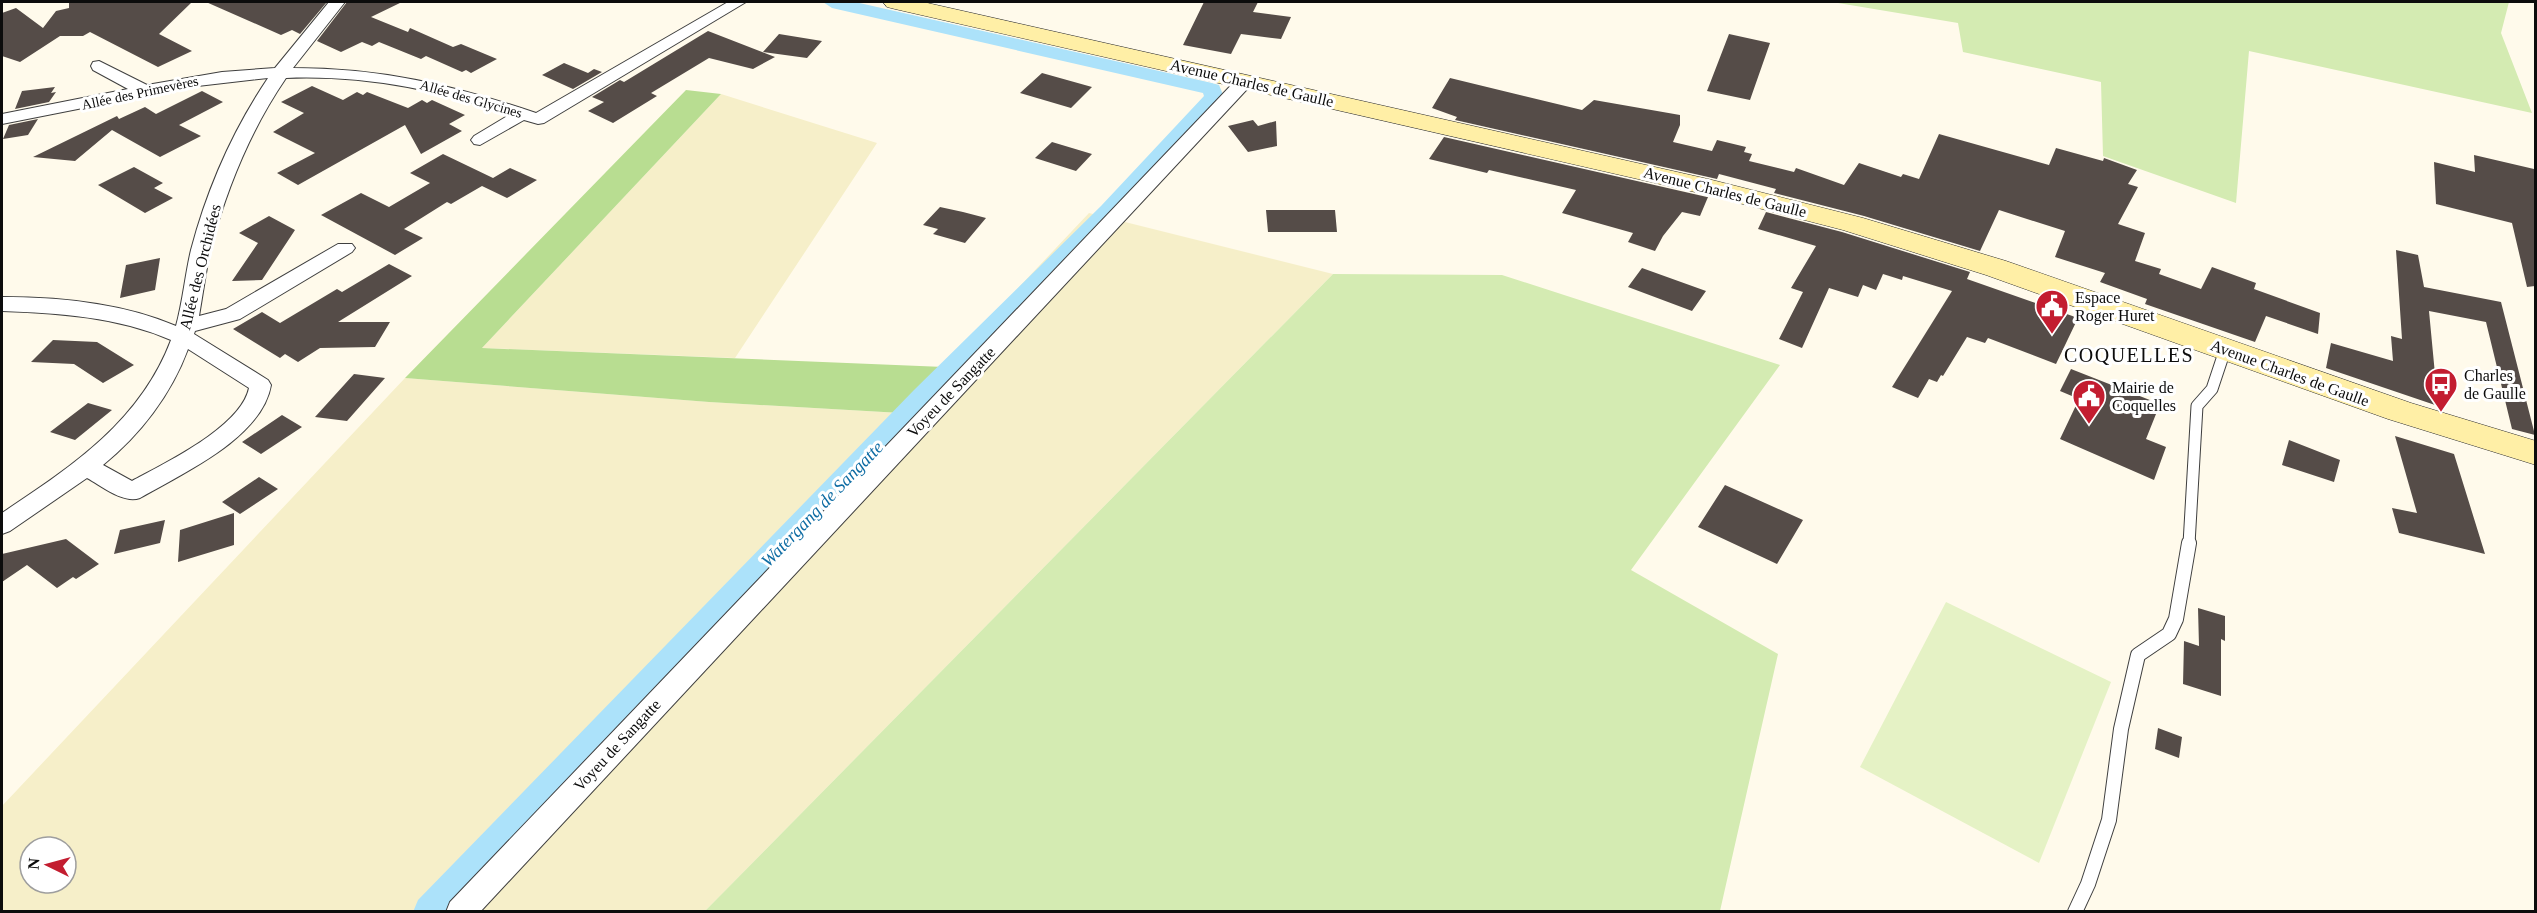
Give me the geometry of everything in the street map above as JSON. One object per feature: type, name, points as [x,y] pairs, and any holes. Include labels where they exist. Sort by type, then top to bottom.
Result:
[{"type":"main road","name":"Avenue Charles de Gaulle","points":[[895,2],[1731,192],[1820,215],[1993,267],[2388,408],[2535,453]]},
{"type":"street","name":"Allée des Orchidées","points":[[2,525],[85,466],[143,412],[165,377],[184,332],[202,245],[219,190],[242,137],[279,72],[337,2]]},
{"type":"street","name":"Allée des Glycines","points":[[279,72],[331,73],[408,82],[457,92],[538,119],[738,2]]},
{"type":"street","points":[[99,66],[144,90]]},
{"type":"street","name":"Allée des Primevères","points":[[2,119],[208,79],[279,72]]},
{"type":"street","name":"Voyeu de Sangatte","points":[[460,912],[1245,82]]},
{"type":"street","points":[[480,140],[522,114]]},
{"type":"street","points":[[184,332],[233,314],[345,248]]},
{"type":"street","points":[[7,308],[114,317],[184,332],[260,385],[255,404],[226,434],[132,492],[85,466]]},
{"type":"lane","points":[[2075,912],[2088,884],[2109,820],[2121,729],[2138,655],[2170,633],[2181,611],[2196,464],[2197,406],[2212,389],[2225,350]]},
{"type":"shaded area","points":[[721,94],[877,143],[735,358],[482,348]]},
{"type":"shaded area","points":[[1089,213],[1333,274],[705,911],[2,911],[2,806],[405,378],[709,402],[900,413]]},
{"type":"green space","points":[[1832,2],[2509,2],[2501,33],[2532,113],[2249,51],[2236,203],[2103,156],[2101,82],[1963,52],[1958,23]]},
{"type":"green space","points":[[686,90],[721,94],[482,348],[944,367],[901,413],[709,402],[405,378]]},
{"type":"green space","points":[[1333,274],[1502,275],[1780,365],[1631,570],[1778,654],[1720,911],[705,911]]},
{"type":"green space","points":[[1946,602],[2111,682],[2039,863],[1860,767]]},
{"type":"building","points":[[69,2],[192,2],[159,34],[192,51],[158,67],[90,32],[83,36],[60,36],[20,62],[2,56],[2,13],[16,8],[43,28],[56,11],[69,8]]},
{"type":"building","points":[[206,2],[327,2],[300,34],[292,30],[281,35]]},
{"type":"building","points":[[347,2],[402,2],[371,17],[408,32],[410,28],[453,47],[461,44],[497,59],[471,73],[466,70],[462,72],[426,56],[421,59],[379,42],[372,46],[362,42],[341,52],[317,41]]},
{"type":"building","points":[[1204,2],[1258,2],[1253,12],[1291,17],[1281,39],[1241,34],[1231,54],[1183,45]]},
{"type":"building","points":[[708,31],[775,57],[753,69],[709,58],[651,93],[657,96],[613,123],[588,111],[604,102],[592,97],[620,80],[624,82]]},
{"type":"building","points":[[779,34],[822,41],[807,58],[763,52]]},
{"type":"building","points":[[1729,34],[1770,43],[1750,100],[1707,91]]},
{"type":"building","points":[[564,63],[588,73],[594,69],[602,72],[573,89],[542,75]]},
{"type":"building","points":[[1042,73],[1092,87],[1071,108],[1020,93]]},
{"type":"building","points":[[1450,78],[1582,110],[1594,100],[1680,115],[1680,125],[1673,142],[1712,151],[1717,140],[1746,147],[1744,152],[1752,154],[1749,161],[1794,172],[1796,168],[1844,185],[1859,163],[1901,177],[1903,174],[1919,179],[1939,134],[2049,165],[2056,148],[2103,161],[2104,158],[2137,170],[2128,184],[2138,187],[2118,224],[2145,233],[2135,261],[2161,269],[2159,274],[2201,289],[2212,267],[2256,283],[2254,289],[2320,313],[2318,334],[2266,316],[2255,342],[2145,304],[2147,299],[2100,282],[2105,273],[2055,257],[2065,231],[1999,210],[1980,251],[1864,216],[1774,193],[1776,189],[1719,174],[1717,179],[1455,120],[1457,117],[1432,108]]},
{"type":"building","points":[[312,86],[343,100],[357,92],[363,95],[367,92],[408,108],[422,100],[427,103],[432,100],[465,115],[449,124],[462,131],[421,154],[405,125],[298,185],[277,173],[315,153],[273,132],[304,113],[281,102]]},
{"type":"building","points":[[55,87],[51,93],[56,92],[49,102],[15,109],[22,91]]},
{"type":"building","points":[[202,91],[223,102],[179,125],[201,136],[160,157],[112,130],[75,161],[33,157],[117,116],[119,119],[145,107],[156,114]]},
{"type":"building","points":[[38,119],[28,135],[3,139],[9,125]]},
{"type":"building","points":[[1253,120],[1258,126],[1276,121],[1277,146],[1248,152],[1228,126]]},
{"type":"building","points":[[1444,137],[1708,197],[1700,216],[1682,212],[1663,236],[1655,251],[1628,242],[1633,233],[1562,213],[1576,190],[1429,159]]},
{"type":"building","points":[[1052,142],[1092,154],[1076,171],[1035,158]]},
{"type":"building","points":[[443,154],[493,178],[510,168],[537,180],[507,198],[482,186],[451,204],[447,202],[404,229],[423,238],[395,255],[321,215],[361,193],[389,207],[430,183],[410,173]]},
{"type":"building","points":[[2474,155],[2534,169],[2535,286],[2527,287],[2512,223],[2436,204],[2434,162],[2475,172]]},
{"type":"building","points":[[134,167],[163,183],[154,188],[173,198],[145,213],[98,185]]},
{"type":"building","points":[[940,207],[986,218],[965,243],[933,234],[938,229],[923,225]]},
{"type":"building","points":[[1266,210],[1335,210],[1337,232],[1268,232]]},
{"type":"building","points":[[1766,212],[1842,232],[1970,272],[1967,279],[2078,318],[2056,364],[1988,338],[1985,343],[1967,337],[1943,376],[1941,375],[1937,382],[1929,379],[1918,398],[1892,387],[1952,291],[1903,276],[1902,280],[1883,274],[1876,290],[1863,285],[1858,297],[1829,288],[1802,348],[1779,339],[1803,292],[1791,288],[1816,246],[1758,229]]},
{"type":"building","points":[[269,216],[295,230],[262,280],[232,281],[258,243],[239,233]]},
{"type":"building","points":[[2396,250],[2418,255],[2424,287],[2501,302],[2535,435],[2512,429],[2486,322],[2429,311],[2438,406],[2326,368],[2331,343],[2393,361],[2391,336],[2402,339]]},
{"type":"building","points":[[160,258],[155,290],[120,298],[126,265]]},
{"type":"building","points":[[389,264],[412,276],[338,322],[390,322],[375,347],[320,348],[298,362],[285,354],[280,358],[233,329],[262,312],[280,323],[337,289],[342,292]]},
{"type":"building","points":[[1642,268],[1706,291],[1692,311],[1628,287]]},
{"type":"building","points":[[53,340],[97,342],[134,365],[103,383],[74,364],[31,362]]},
{"type":"building","name":"Mairie de Coquelles","points":[[2071,369],[2160,404],[2146,439],[2166,447],[2154,480],[2060,439],[2079,399],[2060,391]]},
{"type":"building","points":[[354,374],[385,378],[347,421],[315,417]]},
{"type":"building","points":[[88,403],[112,410],[75,440],[50,432]]},
{"type":"building","points":[[282,415],[302,427],[261,454],[242,442]]},
{"type":"building","points":[[2395,436],[2454,454],[2485,554],[2399,533],[2392,508],[2417,513]]},
{"type":"building","points":[[2289,440],[2340,460],[2334,482],[2282,465]]},
{"type":"building","points":[[259,477],[278,489],[240,514],[222,502]]},
{"type":"building","points":[[1725,485],[1803,520],[1777,564],[1698,527]]},
{"type":"building","points":[[234,513],[234,545],[178,562],[180,530]]},
{"type":"building","points":[[165,520],[160,543],[114,554],[120,530]]},
{"type":"building","points":[[66,539],[99,564],[57,588],[27,565],[2,582],[2,554]]},
{"type":"building","points":[[2198,608],[2225,616],[2225,641],[2221,639],[2221,696],[2183,684],[2184,641],[2199,646]]},
{"type":"building","points":[[2158,728],[2182,737],[2179,758],[2155,749]]},
{"type":"waterway","name":"Watergang de Sangatte","points":[[430,912],[923,396],[1109,211],[1214,97],[1212,89],[832,2]]},
{"type":"place","name":"Espace Roger Huret","points":[[2052,335]]},
{"type":"place","name":"Charles de Gaulle","points":[[2441,413]]},
{"type":"place","name":"Mairie de Coquelles","points":[[2089,425]]},
{"type":"district","name":"COQUELLES","points":[[2129,355]]}]
